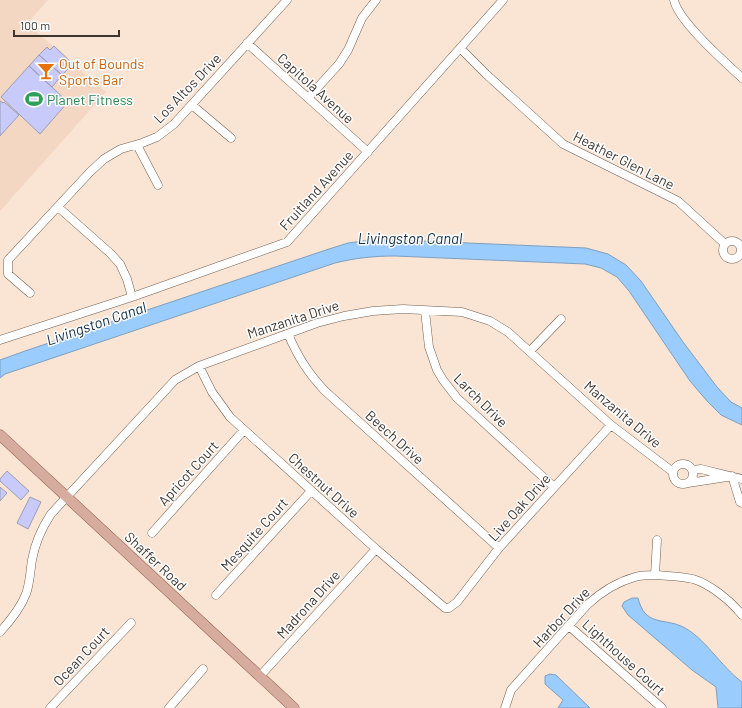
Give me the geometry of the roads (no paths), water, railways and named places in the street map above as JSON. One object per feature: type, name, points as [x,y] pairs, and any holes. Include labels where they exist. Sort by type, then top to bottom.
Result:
[{"type":"main road","name":"Shaffer Road","points":[[0,435],[294,708]]},
{"type":"street","name":"Los Altos Drive","points":[[30,293],[8,274],[8,260],[104,159],[121,149],[156,137],[174,124],[287,0]]},
{"type":"street","points":[[308,98],[342,59],[348,50],[362,18],[376,0]]},
{"type":"street","name":"Fruitland Avenue","points":[[0,340],[132,297],[287,242],[503,0]]},
{"type":"street","points":[[674,0],[676,8],[704,42],[742,78]]},
{"type":"street","name":"Capitola Avenue","points":[[247,43],[368,152]]},
{"type":"street","name":"Heather Glen Lane","points":[[460,48],[486,74],[563,144],[678,201],[725,244]]},
{"type":"street","points":[[192,105],[231,138]]},
{"type":"street","points":[[137,144],[158,185]]},
{"type":"street","points":[[58,207],[110,253],[120,264],[127,279],[132,297]]},
{"type":"street","name":"Heather Glen Lane","points":[[733,241],[739,244],[742,250],[741,257],[732,260],[727,258],[723,250],[725,244],[733,241]]},
{"type":"street","name":"Manzanita Drive","points":[[0,632],[18,610],[26,593],[30,580],[32,559],[38,537],[50,514],[175,380],[198,366],[317,323],[344,316],[373,311],[444,311],[462,312],[490,321],[508,332],[611,425],[673,472]]},
{"type":"street","name":"Larch Drive","points":[[425,311],[429,347],[437,370],[446,385],[457,398],[554,487]]},
{"type":"street","points":[[530,351],[561,319]]},
{"type":"street","name":"Beech Drive","points":[[288,334],[297,355],[304,366],[325,391],[500,548]]},
{"type":"street","name":"Chestnut Drive","points":[[198,366],[220,405],[230,417],[376,549],[443,606],[449,608]]},
{"type":"street","name":"Live Oak Drive","points":[[449,608],[457,602],[500,548],[611,425]]},
{"type":"street","name":"Apricot Court","points":[[152,533],[244,430]]},
{"type":"street","points":[[687,484],[692,479],[692,470],[687,465],[681,464],[676,467],[673,472],[674,478],[678,483],[687,484],[732,476]]},
{"type":"street","points":[[692,470],[701,469],[742,479]]},
{"type":"street","points":[[732,476],[740,502],[742,504]]},
{"type":"street","name":"Mesquite Court","points":[[216,595],[311,491]]},
{"type":"street","points":[[655,575],[656,540]]},
{"type":"street","name":"Madrona Drive","points":[[260,676],[376,549]]},
{"type":"street","name":"Harbor Drive","points":[[505,708],[511,690],[587,605],[594,598],[612,587],[635,577],[655,575],[693,579],[711,588],[728,600],[742,615]]},
{"type":"street","name":"Ocean Court","points":[[50,708],[131,622]]},
{"type":"street","name":"Lighthouse Court","points":[[569,626],[662,708]]},
{"type":"street","points":[[169,708],[203,668]]},
{"type":"water","points":[[371,240],[586,248],[608,254],[626,265],[641,281],[683,342],[717,387],[731,402],[742,408],[742,425],[721,415],[690,381],[629,291],[617,277],[601,268],[585,264],[395,256],[350,260],[335,263],[5,374],[0,378],[0,360],[329,249],[348,243]]},
{"type":"water","points":[[632,598],[638,598],[641,607],[650,617],[655,620],[681,626],[705,644],[734,676],[742,682],[742,708],[718,708],[716,687],[692,670],[628,615],[622,606],[624,602]]},
{"type":"water","points":[[550,674],[556,675],[590,708],[558,708],[563,700],[545,684],[545,676]]},
{"type":"place","name":"Out of Bounds Sports Bar","points":[[46,71]]},
{"type":"place","name":"Planet Fitness","points":[[34,99]]},
{"type":"water label","name":"Livingston Canal","points":[[410,238]]},
{"type":"water label","name":"Livingston Canal","points":[[96,323]]}]
